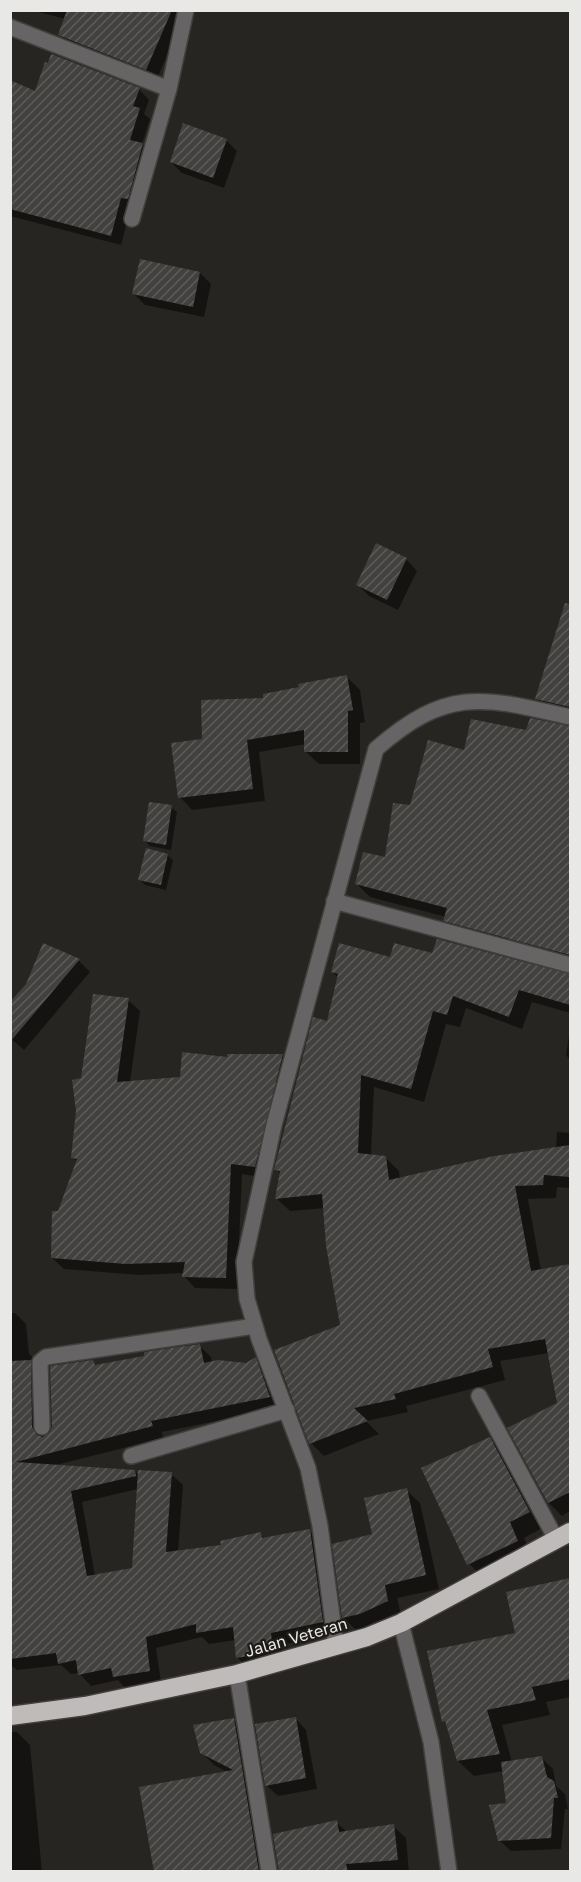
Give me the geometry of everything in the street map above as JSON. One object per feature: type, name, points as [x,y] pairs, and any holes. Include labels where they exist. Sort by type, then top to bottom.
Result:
[{"type":"highway","name":"Jalan Veteran","points":[[10,1716],[85,1706],[237,1674],[336,1646],[401,1623],[563,1535]]},
{"type":"street","points":[[132,219],[169,88],[186,10]]},
{"type":"street","points":[[10,27],[169,88]]},
{"type":"street","points":[[336,1646],[320,1526],[308,1468],[247,1299],[244,1262],[274,1125],[376,749],[419,715],[445,704],[466,701],[509,703],[570,717]]},
{"type":"street","points":[[334,901],[570,965]]},
{"type":"street","points":[[42,1427],[40,1362],[46,1357],[255,1326]]},
{"type":"street","points":[[479,1396],[563,1535]]},
{"type":"street","points":[[131,1456],[287,1410]]},
{"type":"street","points":[[401,1623],[431,1742],[449,1872]]},
{"type":"street","points":[[237,1674],[269,1872]]},
{"type":"building","points":[[67,10],[172,10],[146,70],[58,35]]},
{"type":"building","points":[[51,54],[140,88],[133,106],[140,108],[130,140],[143,143],[128,199],[121,198],[111,236],[10,209],[10,80],[35,91],[45,62],[48,63]]},
{"type":"building","points":[[183,123],[227,139],[213,178],[170,162]]},
{"type":"building","points":[[140,259],[200,272],[193,307],[132,294]]},
{"type":"building","points":[[376,543],[407,558],[387,600],[356,585]]},
{"type":"building","points":[[565,603],[570,604],[570,707],[535,699]]},
{"type":"building","points":[[347,675],[353,710],[348,711],[348,752],[304,752],[304,730],[247,740],[253,789],[178,798],[171,743],[202,739],[201,700],[263,698],[263,694],[299,687],[298,684]]},
{"type":"building","points":[[530,718],[570,726],[570,955],[443,921],[447,908],[355,884],[363,852],[385,857],[393,803],[410,805],[428,740],[464,750],[471,719],[526,730]]},
{"type":"building","points":[[149,802],[172,805],[166,845],[143,841]]},
{"type":"building","points":[[146,848],[168,854],[161,885],[138,880]]},
{"type":"building","points":[[437,939],[570,974],[570,1005],[519,990],[509,1017],[453,996],[447,1015],[433,1011],[411,1089],[361,1075],[358,1153],[386,1156],[389,1180],[494,1156],[570,1145],[570,1177],[544,1175],[543,1185],[515,1186],[531,1271],[570,1264],[570,1492],[548,1503],[507,1428],[557,1403],[545,1339],[488,1349],[493,1367],[394,1394],[396,1399],[354,1408],[368,1421],[309,1444],[274,1350],[340,1325],[326,1246],[322,1194],[275,1199],[280,1171],[274,1170],[313,1017],[327,1021],[338,974],[331,972],[339,943],[390,957],[394,943],[432,953]]},
{"type":"building","points":[[43,943],[80,959],[10,1042],[10,1002],[26,984]]},
{"type":"building","points":[[93,994],[129,998],[117,1082],[180,1077],[182,1052],[227,1057],[227,1054],[283,1054],[255,1167],[231,1164],[226,1278],[182,1277],[185,1262],[126,1264],[51,1258],[52,1211],[58,1211],[77,1159],[71,1158],[76,1111],[72,1080],[81,1078]]},
{"type":"building","points":[[200,1344],[204,1363],[218,1360],[246,1363],[256,1357],[270,1397],[151,1421],[153,1426],[16,1462],[135,1470],[136,1476],[71,1491],[87,1576],[132,1568],[138,1470],[172,1472],[166,1552],[221,1545],[220,1541],[261,1532],[262,1538],[310,1529],[323,1622],[271,1633],[273,1652],[236,1658],[233,1627],[196,1633],[196,1624],[146,1637],[150,1671],[113,1677],[111,1668],[78,1675],[76,1660],[58,1664],[56,1653],[10,1659],[10,1361],[31,1360],[32,1427],[37,1435],[43,1437],[50,1432],[52,1427],[50,1366],[93,1360],[95,1365],[144,1356],[144,1352]]},
{"type":"building","points":[[490,1437],[530,1512],[510,1522],[518,1541],[467,1565],[421,1468]]},
{"type":"building","points":[[407,1488],[426,1575],[385,1585],[388,1601],[360,1614],[342,1618],[332,1544],[372,1534],[364,1498]]},
{"type":"building","points":[[570,1578],[570,1679],[532,1687],[536,1700],[487,1710],[500,1754],[457,1761],[445,1721],[442,1722],[427,1651],[515,1633],[506,1592]]},
{"type":"building","points":[[296,1717],[306,1778],[265,1786],[255,1724]]},
{"type":"building","points":[[234,1718],[259,1872],[154,1872],[139,1787],[233,1770],[200,1753],[193,1725]]},
{"type":"building","points":[[542,1756],[547,1777],[554,1781],[558,1798],[554,1798],[551,1838],[498,1841],[489,1805],[506,1803],[501,1762]]},
{"type":"building","points":[[337,1820],[339,1832],[394,1824],[398,1860],[346,1864],[348,1872],[279,1872],[273,1834]]}]
